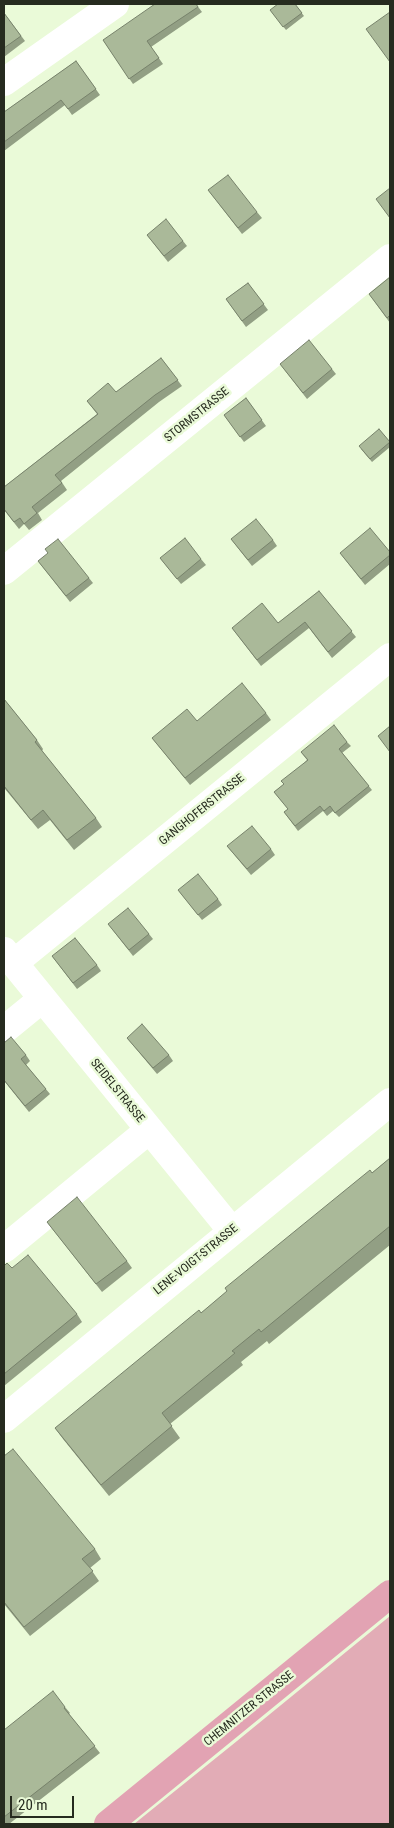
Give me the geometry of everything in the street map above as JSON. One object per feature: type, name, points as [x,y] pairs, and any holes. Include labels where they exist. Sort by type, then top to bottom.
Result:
[{"type":"main road","name":"CHEMNITZER STRASSE","points":[[108,1824],[390,1594]]},
{"type":"street","points":[[4,82],[115,4]]},
{"type":"street","name":"STORMSTRASSE","points":[[4,571],[390,258]]},
{"type":"street","name":"GANGHOFERSTRASSE","points":[[9,957],[390,658]]},
{"type":"street","name":"SEIDELSTRASSE","points":[[9,957],[232,1231]]},
{"type":"street","points":[[4,1030],[42,999]]},
{"type":"street","name":"LENE-VOIGT-STRASSE","points":[[4,1420],[390,1102]]},
{"type":"street","points":[[4,1249],[148,1130]]},
{"type":"shaded area","points":[[390,1616],[390,1824],[134,1824],[237,1741]]},
{"type":"building","points":[[155,4],[196,4],[198,7],[147,41],[159,58],[129,79],[103,40]]},
{"type":"building","points":[[278,4],[295,4],[302,13],[283,27],[270,10]]},
{"type":"building","points":[[390,12],[390,62],[366,29]]},
{"type":"building","points":[[4,13],[21,36],[4,48]]},
{"type":"building","points":[[76,61],[96,89],[68,109],[61,100],[4,142],[4,112]]},
{"type":"building","points":[[228,175],[257,212],[238,228],[208,190]]},
{"type":"building","points":[[390,188],[390,218],[376,199]]},
{"type":"building","points":[[166,219],[183,241],[164,256],[147,235]]},
{"type":"building","points":[[390,277],[390,315],[387,318],[369,294]]},
{"type":"building","points":[[248,283],[264,304],[242,321],[226,299]]},
{"type":"building","points":[[309,340],[332,369],[303,393],[280,364]]},
{"type":"building","points":[[161,358],[178,380],[155,395],[55,475],[62,483],[32,507],[37,513],[24,524],[20,518],[14,522],[4,509],[4,487],[98,414],[87,401],[108,383],[116,392]]},
{"type":"building","points":[[246,398],[262,420],[240,437],[224,415]]},
{"type":"building","points":[[379,429],[390,442],[370,459],[359,446]]},
{"type":"building","points":[[256,519],[273,540],[248,560],[231,539]]},
{"type":"building","points":[[370,528],[390,552],[390,555],[361,579],[340,553]]},
{"type":"building","points":[[185,538],[201,559],[177,579],[160,558]]},
{"type":"building","points":[[58,539],[89,578],[66,596],[38,561],[48,553],[45,549]]},
{"type":"building","points":[[319,591],[352,631],[328,652],[305,622],[257,660],[232,628],[262,603],[278,623]]},
{"type":"building","points":[[242,683],[266,713],[185,778],[152,738],[187,709],[197,721]]},
{"type":"building","points":[[4,699],[37,740],[35,742],[96,818],[67,840],[43,810],[31,820],[4,786]]},
{"type":"building","points":[[334,725],[347,742],[339,749],[369,786],[335,813],[330,806],[324,811],[320,806],[295,826],[284,812],[288,809],[274,792],[284,784],[281,781],[308,760],[301,752]]},
{"type":"building","points":[[390,726],[390,752],[378,736]]},
{"type":"building","points":[[252,826],[271,849],[247,869],[227,846]]},
{"type":"building","points":[[198,874],[218,899],[198,915],[178,890]]},
{"type":"building","points":[[128,908],[149,934],[129,950],[108,924]]},
{"type":"building","points":[[75,938],[97,965],[73,983],[52,956]]},
{"type":"building","points":[[142,1024],[169,1055],[153,1068],[127,1038]]},
{"type":"building","points":[[11,1037],[26,1055],[21,1059],[46,1089],[25,1106],[4,1080],[4,1043]]},
{"type":"building","points":[[390,1158],[390,1226],[261,1332],[259,1329],[232,1351],[235,1353],[162,1413],[172,1426],[101,1485],[55,1428],[199,1310],[201,1313],[227,1291],[225,1288],[370,1170],[372,1173]]},
{"type":"building","points":[[77,1197],[127,1261],[96,1284],[47,1222]]},
{"type":"building","points":[[28,1255],[77,1314],[4,1374],[4,1266],[7,1263],[12,1268]]},
{"type":"building","points":[[13,1449],[95,1549],[82,1559],[93,1571],[24,1627],[4,1602],[4,1456]]},
{"type":"building","points":[[53,1691],[64,1708],[95,1746],[4,1817],[4,1730]]}]
